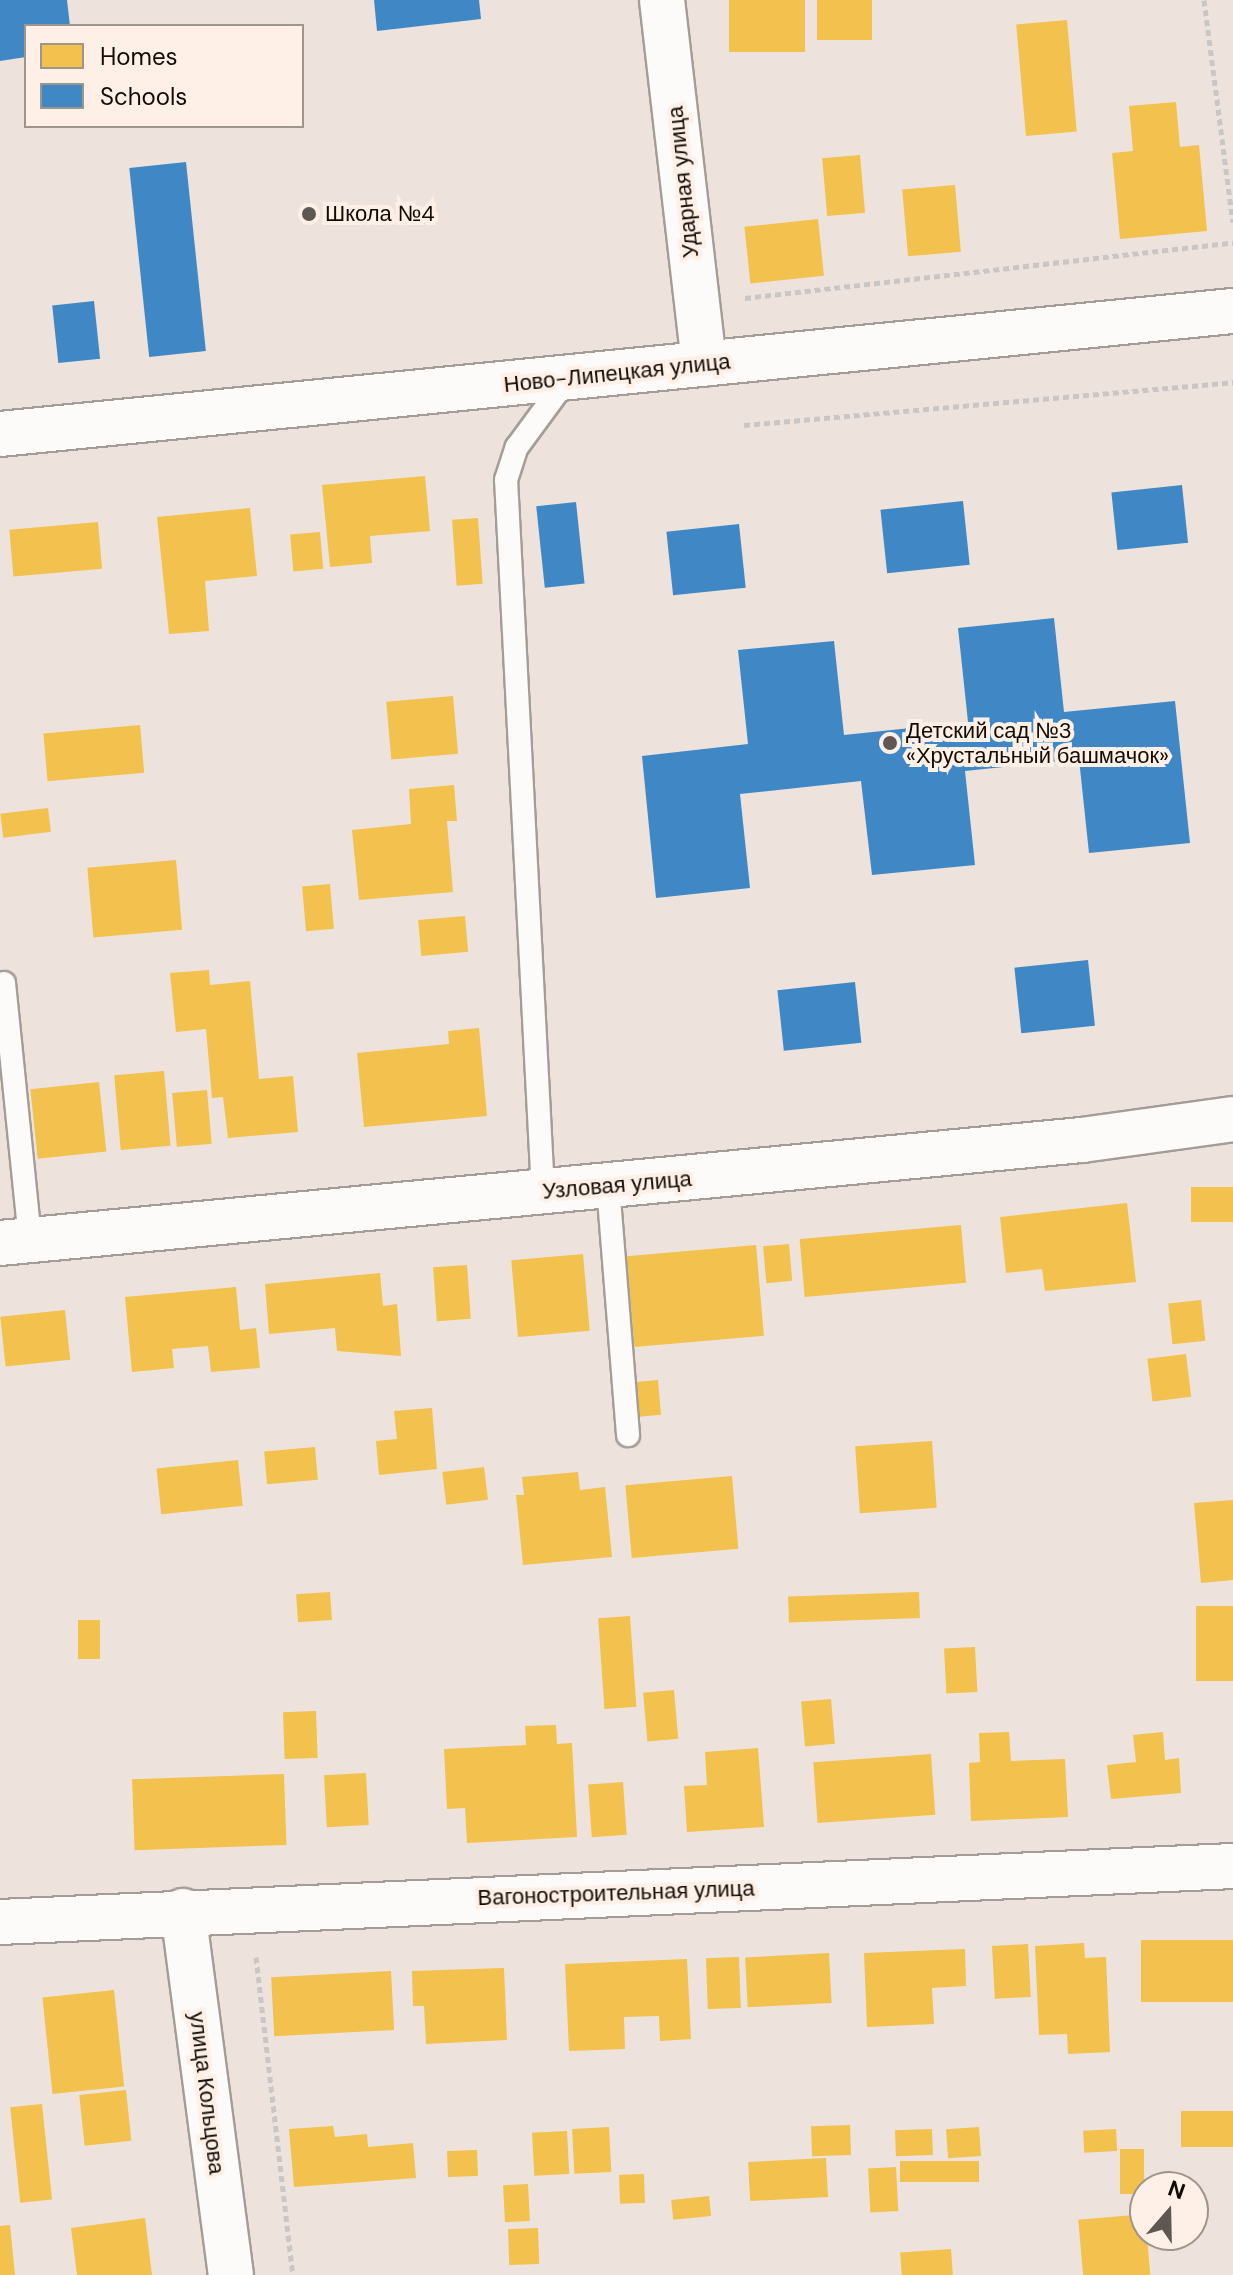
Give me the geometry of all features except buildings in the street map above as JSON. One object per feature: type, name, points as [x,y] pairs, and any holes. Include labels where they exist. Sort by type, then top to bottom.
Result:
[{"type":"street","name":"Ударная улица","points":[[662,0],[704,364]]},
{"type":"street","name":"Ново-Липецкая улица","points":[[0,434],[1233,311]]},
{"type":"street","name":"Узловая улица","points":[[15,1241],[608,1186],[1233,1119]]},
{"type":"street","name":"Вагоностроительная улица","points":[[0,1922],[183,1911],[1233,1866]]},
{"type":"street","name":"улица Кольцова","points":[[183,1911],[231,2275]]},
{"type":"lane","points":[[543,1192],[506,480],[517,447],[567,378]]},
{"type":"lane","points":[[4,983],[15,1241]]},
{"type":"lane","points":[[608,1186],[628,1435]]},
{"type":"path","points":[[1204,0],[1233,222]]},
{"type":"path","points":[[696,303],[1233,242]]},
{"type":"path","points":[[744,425],[1233,382]]},
{"type":"path","points":[[251,1908],[293,2275]]},
{"type":"place","name":"Школа №4","points":[[309,214]]},
{"type":"place","name":"Детский сад №3 «Хрустальный башмачок»","points":[[890,743]]}]
